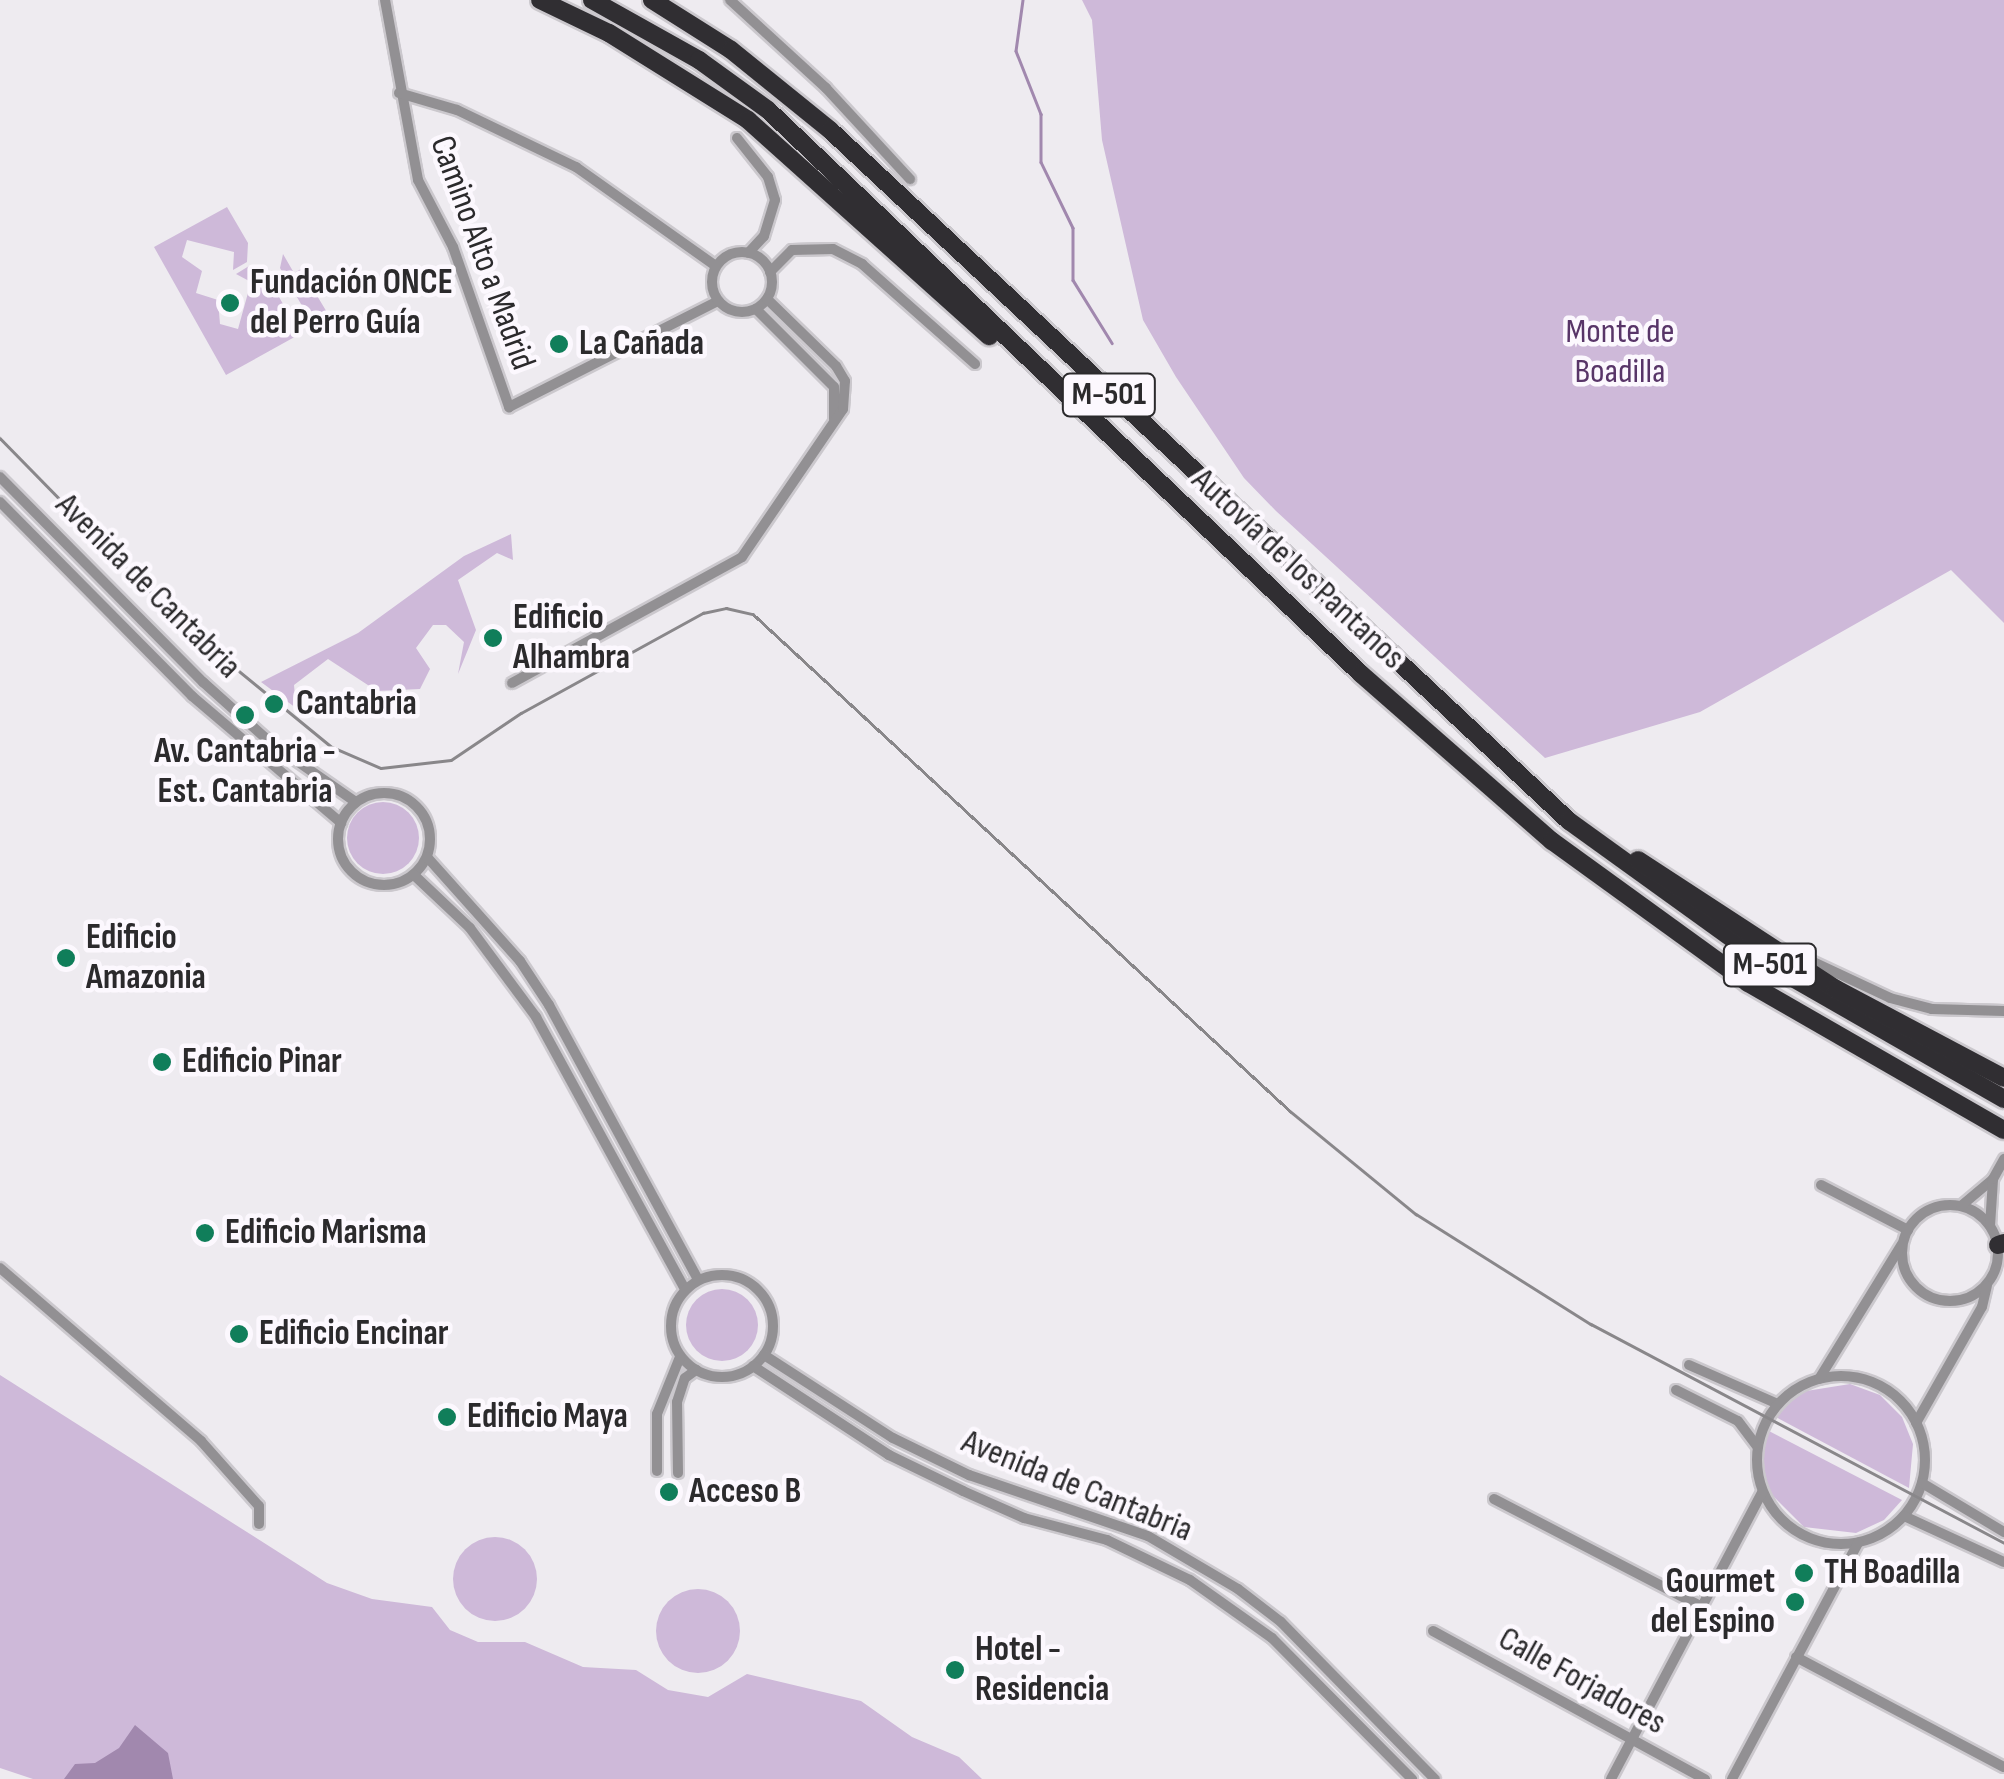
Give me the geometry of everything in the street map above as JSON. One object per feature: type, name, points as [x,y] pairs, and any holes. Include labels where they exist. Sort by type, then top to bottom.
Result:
[{"type":"highway","points":[[540,0],[609,32],[748,120],[951,303],[1063,393]]},
{"type":"highway","name":"Autovía de los Pantanos","points":[[592,0],[700,60],[768,110],[1361,674],[1552,842],[1748,982],[2004,1130]]},
{"type":"highway","name":"Autovía de los Pantanos","points":[[652,0],[731,50],[830,130],[1554,806],[1665,894],[1763,961],[2004,1099]]},
{"type":"highway","points":[[1554,806],[1836,989],[2004,1078]]},
{"type":"street","name":"Camino Alto a Madrid","points":[[385,0],[418,180],[452,247],[509,407],[718,301]]},
{"type":"street","points":[[730,0],[826,88],[910,179]]},
{"type":"street","points":[[399,93],[457,110],[576,168],[716,266]]},
{"type":"street","points":[[737,138],[768,177],[775,200],[764,236],[748,253]]},
{"type":"street","points":[[716,266],[718,301],[732,311],[756,309],[767,300],[770,272],[792,250],[833,249],[862,264],[976,364]]},
{"type":"street","points":[[716,266],[733,253],[748,253],[770,272]]},
{"type":"street","points":[[512,682],[742,557],[834,420],[846,396],[845,381],[767,300]]},
{"type":"street","points":[[756,309],[834,387],[834,420]]},
{"type":"street","name":"Avenida de Cantabria","points":[[0,477],[203,682],[271,743],[356,802]]},
{"type":"street","name":"Avenida de Cantabria","points":[[0,502],[192,696],[340,822]]},
{"type":"street","points":[[387,793],[415,804],[430,834],[427,858],[414,875],[392,885],[371,884],[351,872],[340,852],[340,822],[356,802],[387,793]]},
{"type":"street","points":[[427,858],[520,961],[549,1005],[698,1279]]},
{"type":"street","points":[[414,875],[470,928],[536,1017],[684,1289]]},
{"type":"street","points":[[1672,883],[1786,950],[1890,998],[1932,1009],[2004,1011]]},
{"type":"street","points":[[1611,1779],[1762,1492],[1758,1446],[1778,1404],[1819,1379],[1908,1230],[1937,1208],[1961,1206],[1993,1179],[2004,1159]]},
{"type":"street","points":[[1990,1227],[1993,1179]]},
{"type":"street","points":[[1821,1184],[1908,1230]]},
{"type":"street","points":[[1916,1423],[1982,1307],[2001,1244],[1990,1227],[1961,1206]]},
{"type":"street","points":[[1902,1243],[1902,1262],[1922,1293],[1965,1299],[1990,1281],[2004,1282]]},
{"type":"street","points":[[0,1268],[202,1441],[259,1506],[259,1524]]},
{"type":"street","points":[[717,1274],[755,1286],[772,1315],[764,1355],[753,1366],[726,1377],[696,1370],[680,1357],[670,1321],[684,1289],[698,1279],[717,1274]]},
{"type":"street","name":"Avenida de Cantabria","points":[[764,1355],[924,1453],[1024,1499],[1148,1536],[1238,1589],[1295,1635],[1434,1779]]},
{"type":"street","points":[[657,1471],[657,1414],[680,1357]]},
{"type":"street","points":[[1689,1365],[1778,1404]]},
{"type":"street","name":"Avenida de Cantabria","points":[[753,1366],[889,1455],[962,1491],[1024,1518],[1107,1540],[1190,1580],[1272,1638],[1412,1779]]},
{"type":"street","points":[[678,1473],[677,1402],[685,1378],[696,1370]]},
{"type":"street","points":[[1762,1492],[1801,1534],[1828,1544],[1858,1543],[1904,1516],[1922,1483],[1925,1452],[1916,1423],[1876,1384],[1819,1379]]},
{"type":"street","points":[[1676,1390],[1738,1421],[1758,1446]]},
{"type":"street","points":[[1922,1483],[2004,1532]]},
{"type":"street","points":[[1494,1500],[1702,1607]]},
{"type":"street","points":[[1904,1516],[2004,1562]]},
{"type":"street","points":[[1732,1779],[1858,1543]]},
{"type":"street","name":"Calle Forjadores","points":[[1433,1631],[1706,1779]]},
{"type":"street","points":[[1796,1657],[2004,1768]]},
{"type":"green space","name":"Monte de Boadilla","points":[[1082,0],[2004,0],[2004,623],[1951,570],[1700,712],[1545,758],[1244,478],[1176,377],[1143,320],[1102,140],[1092,20]]},
{"type":"green space","points":[[227,207],[248,243],[247,262],[233,270],[234,252],[187,240],[182,257],[202,271],[196,293],[218,300],[220,324],[238,329],[251,282],[236,274],[249,266],[266,274],[300,334],[226,375],[154,247]]},
{"type":"green space","points":[[283,254],[294,273],[301,269],[334,324],[315,328],[280,268]]},
{"type":"green space","points":[[511,534],[513,560],[497,553],[458,580],[476,630],[458,674],[464,642],[446,625],[433,625],[416,648],[430,669],[420,689],[377,691],[328,659],[294,685],[296,708],[261,682],[358,633],[464,556]]},
{"type":"green space","points":[[383,802],[408,813],[419,838],[408,863],[383,874],[358,863],[347,838],[358,813]]},
{"type":"green space","points":[[722,1289],[747,1300],[758,1325],[747,1350],[722,1361],[697,1350],[686,1325],[697,1300]]},
{"type":"green space","points":[[0,1375],[327,1583],[372,1599],[432,1607],[450,1630],[478,1642],[525,1642],[583,1667],[636,1670],[668,1690],[708,1697],[747,1674],[861,1701],[912,1737],[959,1757],[982,1779],[33,1779],[0,1768]]},
{"type":"green space","points":[[1850,1384],[1880,1395],[1902,1417],[1913,1444],[1909,1488],[1774,1416],[1800,1392]]},
{"type":"green space","points":[[1767,1430],[1902,1500],[1884,1520],[1856,1533],[1804,1527],[1768,1491],[1761,1461]]},
{"type":"green space","points":[[495,1537],[511,1540],[525,1549],[534,1563],[534,1595],[525,1609],[511,1618],[495,1621],[479,1618],[465,1609],[456,1595],[453,1579],[456,1563],[465,1549],[479,1540]]},
{"type":"green space","points":[[698,1589],[714,1592],[728,1601],[737,1615],[737,1647],[728,1661],[714,1670],[698,1673],[682,1670],[668,1661],[659,1647],[656,1631],[659,1615],[668,1601],[682,1592]]},
{"type":"shaded area","points":[[135,1725],[168,1753],[173,1779],[64,1779],[75,1764],[95,1763],[119,1748]]},
{"type":"waterway","points":[[1023,0],[1016,51],[1041,114],[1041,162],[1073,228],[1073,280],[1112,343]]},
{"type":"tram line","points":[[0,438],[184,626],[332,747],[381,768],[451,760],[521,713],[703,613],[726,608],[753,614],[1290,1111],[1416,1214],[1591,1324],[2004,1543]]},
{"type":"place","name":"Fundación ONCE del Perro Guía","points":[[230,303]]},
{"type":"place","name":"La Cañada","points":[[559,344]]},
{"type":"place","name":"Edificio Alhambra","points":[[493,638]]},
{"type":"place","name":"Cantabria","points":[[274,704]]},
{"type":"place","name":"Av. Cantabria - Est. Cantabria","points":[[245,715]]},
{"type":"place","name":"Edificio Amazonia","points":[[66,958]]},
{"type":"place","name":"Edificio Pinar","points":[[162,1062]]},
{"type":"place","name":"Edificio Marisma","points":[[205,1233]]},
{"type":"place","name":"Edificio Encinar","points":[[239,1334]]},
{"type":"place","name":"Edificio Maya","points":[[447,1417]]},
{"type":"place","name":"Acceso B","points":[[669,1492]]},
{"type":"place","name":"TH Boadilla","points":[[1804,1573]]},
{"type":"place","name":"Gourmet del Espino","points":[[1795,1602]]},
{"type":"place","name":"Hotel - Residencia","points":[[955,1670]]}]
